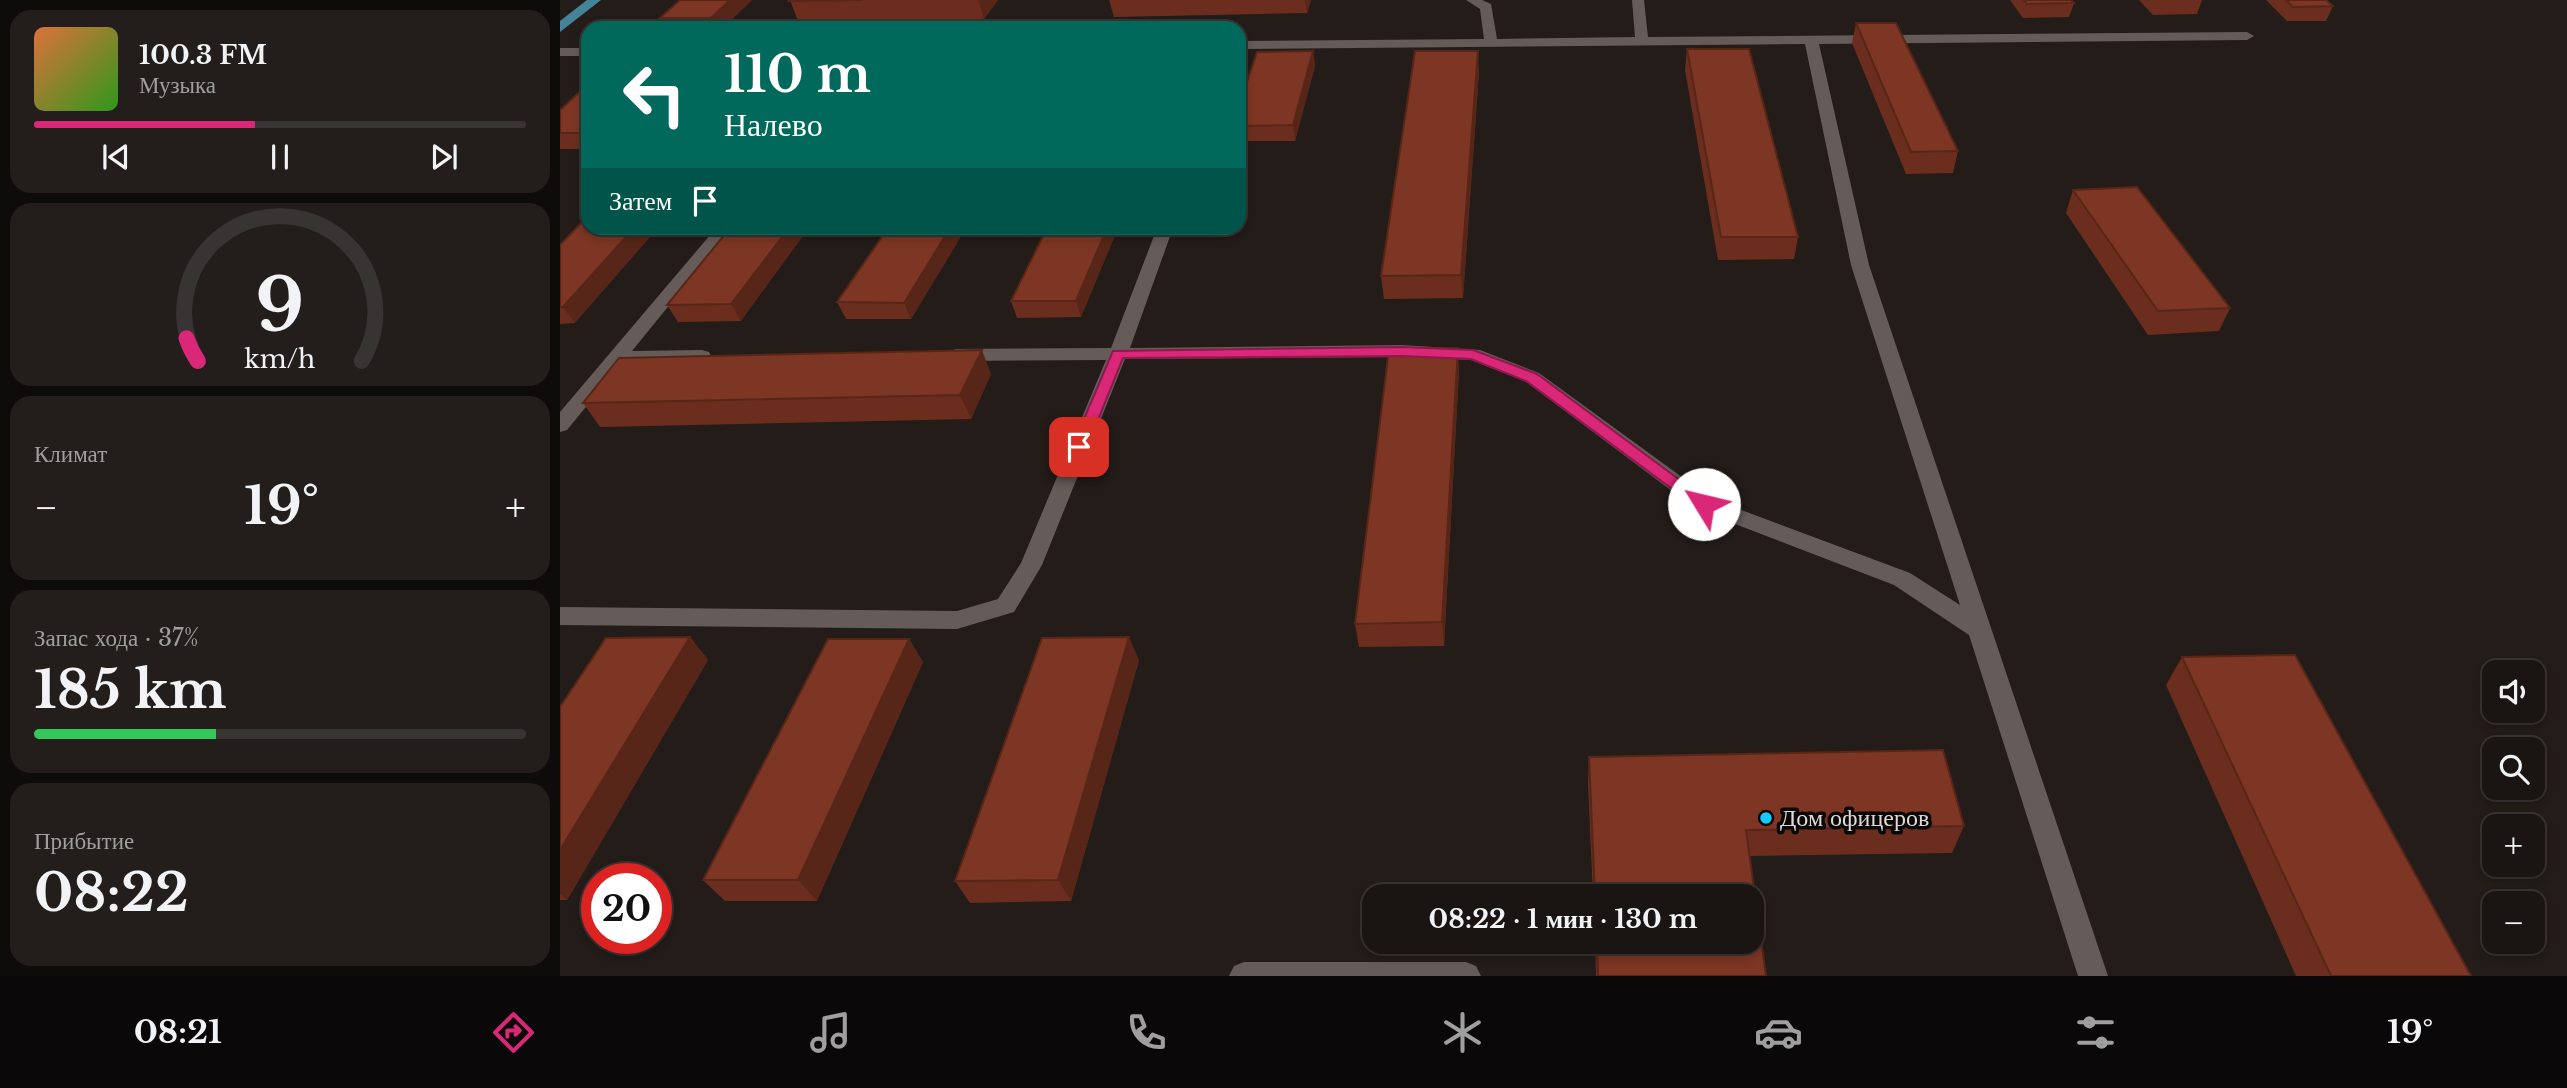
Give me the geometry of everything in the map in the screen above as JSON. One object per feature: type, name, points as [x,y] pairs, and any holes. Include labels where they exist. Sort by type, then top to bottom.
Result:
[{"type":"main road","points":[[560,28],[595,0]]},
{"type":"lane","points":[[1472,0],[1486,7],[1491,43]]},
{"type":"lane","points":[[1638,0],[1642,41]]},
{"type":"lane","points":[[1246,45],[2247,36]]},
{"type":"lane","points":[[1811,39],[1860,265],[2093,976]]},
{"type":"lane","points":[[560,52],[581,52]]},
{"type":"lane","points":[[560,425],[718,235]]},
{"type":"lane","points":[[560,617],[957,620],[1006,606],[1031,565],[1118,354],[1162,235]]},
{"type":"lane","points":[[937,355],[1402,351],[1473,354],[1531,377],[1704,504],[1902,579],[1979,629]]},
{"type":"lane","points":[[616,357],[728,356]]},
{"type":"lane","points":[[1244,976],[1466,976]]},
{"type":"building","points":[[680,0],[730,0],[711,18],[660,18]]},
{"type":"building","points":[[790,0],[863,0],[789,1]]},
{"type":"building","points":[[2024,0],[2071,0],[2074,3],[2027,4]]},
{"type":"building","points":[[2286,0],[2326,0],[2333,6],[2293,7]]},
{"type":"building","points":[[1856,23],[1896,23],[1958,151],[1911,152]]},
{"type":"building","points":[[1687,49],[1749,49],[1798,237],[1721,237]]},
{"type":"building","points":[[1313,51],[1293,125],[1246,126],[1246,85],[1257,52]]},
{"type":"building","points":[[1415,51],[1478,51],[1461,275],[1381,276]]},
{"type":"building","points":[[581,90],[581,133],[560,133],[560,110]]},
{"type":"building","points":[[2137,187],[2230,308],[2158,311],[2073,190]]},
{"type":"building","points":[[581,223],[581,235],[628,235],[563,307],[560,307],[560,245]]},
{"type":"building","points":[[724,235],[784,235],[731,304],[667,305]]},
{"type":"building","points":[[883,235],[946,235],[904,303],[837,302]]},
{"type":"building","points":[[1044,235],[1104,235],[1076,301],[1011,301]]},
{"type":"building","points":[[1458,348],[1442,622],[1355,624],[1389,349]]},
{"type":"building","points":[[982,350],[960,395],[583,403],[619,358]]},
{"type":"building","points":[[690,637],[560,850],[560,707],[606,638]]},
{"type":"building","points":[[1129,637],[1058,880],[955,881],[1042,638]]},
{"type":"building","points":[[828,639],[909,639],[798,880],[703,880]]},
{"type":"building","points":[[2295,655],[2471,976],[2331,976],[2182,657]]},
{"type":"building","name":"Дом офицеров","points":[[1943,750],[1964,826],[1746,830],[1753,884],[1594,884],[1589,757]]},
{"type":"building","name":"Дом офицеров","points":[[1597,954],[1763,954],[1766,976],[1598,976]]},
{"type":"place","name":"Дом офицеров","points":[[1766,818]]},
{"type":"route","points":[[1079,447],[1118,354],[1402,351],[1473,354],[1531,377],[1704,504]]}]
